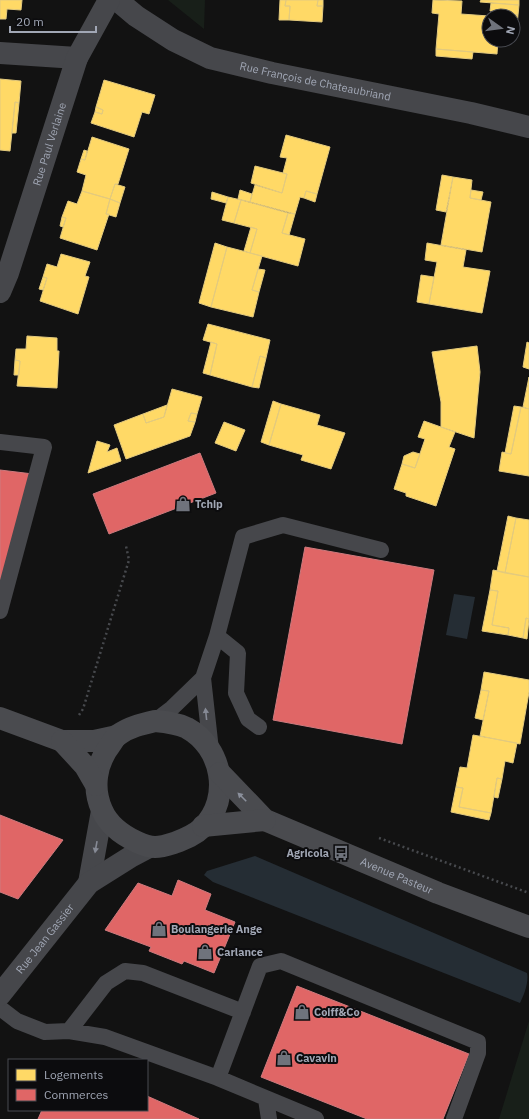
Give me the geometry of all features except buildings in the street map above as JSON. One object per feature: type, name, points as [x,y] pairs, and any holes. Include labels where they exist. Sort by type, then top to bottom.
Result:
[{"type":"main road","points":[[3,718],[62,741],[94,741],[117,736],[140,724],[155,721],[171,722],[187,728],[200,737],[211,750],[220,773],[220,792],[214,810],[203,826],[186,839],[149,848],[128,838],[114,827],[102,811],[98,800],[96,785],[98,768],[104,752],[117,736]]},
{"type":"main road","points":[[62,741],[85,766],[96,785]]},
{"type":"main road","name":"Avenue Pasteur","points":[[220,773],[265,820],[438,893],[529,927]]},
{"type":"main road","name":"Avenue Pasteur","points":[[203,826],[265,820]]},
{"type":"street","name":"Rue Paul Verlaine","points":[[0,292],[10,266],[78,58],[109,0]]},
{"type":"street","name":"Rue François de Chateaubriand","points":[[117,0],[136,16],[173,40],[210,58],[272,73],[470,113],[529,127]]},
{"type":"street","points":[[0,53],[78,58]]},
{"type":"street","name":"Rue Jean Gassier","points":[[89,883],[102,811]]},
{"type":"street","name":"Rue Jean Gassier","points":[[0,995],[89,883],[132,856],[149,848]]},
{"type":"lane","points":[[0,442],[44,447],[0,611]]},
{"type":"lane","points":[[211,750],[203,678],[217,636],[243,537],[283,525],[381,550]]},
{"type":"lane","points":[[217,636],[238,653],[236,693],[248,719],[259,727]]},
{"type":"lane","points":[[155,721],[172,708],[203,678]]},
{"type":"lane","points":[[218,1078],[260,966],[281,961],[478,1042],[478,1053],[454,1119]]},
{"type":"lane","points":[[69,1031],[106,983],[124,971],[143,973],[243,1012]]},
{"type":"lane","points":[[0,1008],[17,1021],[45,1032],[69,1031],[105,1037],[218,1078],[316,1119]]},
{"type":"lane","points":[[266,1099],[270,1119]]},
{"type":"path","points":[[62,741],[83,709],[129,560],[126,546]]},
{"type":"path","points":[[372,836],[394,842],[529,893]]},
{"type":"shaded area","points":[[168,0],[205,0],[204,29]]},
{"type":"shaded area","points":[[454,594],[475,597],[467,639],[446,635]]},
{"type":"shaded area","points":[[255,856],[527,973],[527,984],[520,1003],[213,882],[204,875],[207,871]]},
{"type":"shaded area","points":[[529,1021],[529,1119],[499,1119]]},
{"type":"place","name":"Tchip","points":[[183,504]]},
{"type":"place","name":"Agricola","points":[[341,853]]},
{"type":"place","name":"Boulangerie Ange","points":[[159,929]]},
{"type":"place","name":"Carlance","points":[[205,952]]},
{"type":"place","name":"Coiff&Co","points":[[302,1012]]},
{"type":"place","name":"Cavavin","points":[[284,1058]]}]
